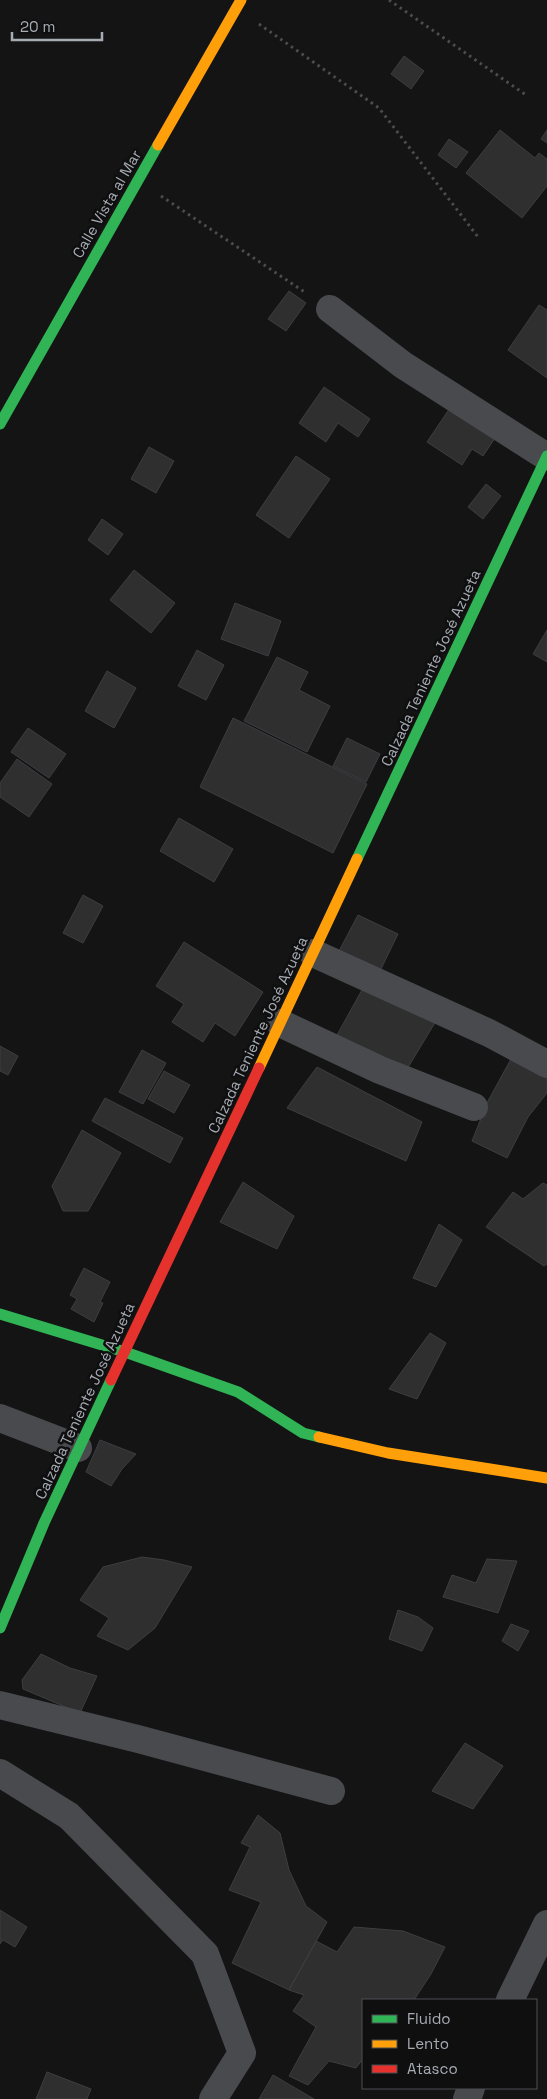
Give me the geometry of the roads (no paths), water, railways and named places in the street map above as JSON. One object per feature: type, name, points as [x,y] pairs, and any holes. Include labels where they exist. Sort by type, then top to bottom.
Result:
[{"type":"main road","name":"Calle Vista al Mar","points":[[0,424],[238,4]]},
{"type":"main road","name":"Calzada Teniente José Azueta","points":[[0,1628],[28,1557],[78,1448],[547,456]]},
{"type":"main road","points":[[0,1314],[125,1352],[238,1392],[303,1433],[388,1453],[547,1478]]},
{"type":"street","points":[[330,309],[403,365],[547,456]]},
{"type":"street","points":[[313,953],[489,1033],[547,1064]]},
{"type":"street","points":[[280,1023],[380,1070],[474,1107]]},
{"type":"street","points":[[0,1418],[78,1448]]},
{"type":"street","points":[[0,1705],[331,1791]]},
{"type":"street","points":[[0,1773],[69,1816],[205,1954],[242,2053],[213,2099]]},
{"type":"street","points":[[510,1999],[547,1924]]}]
